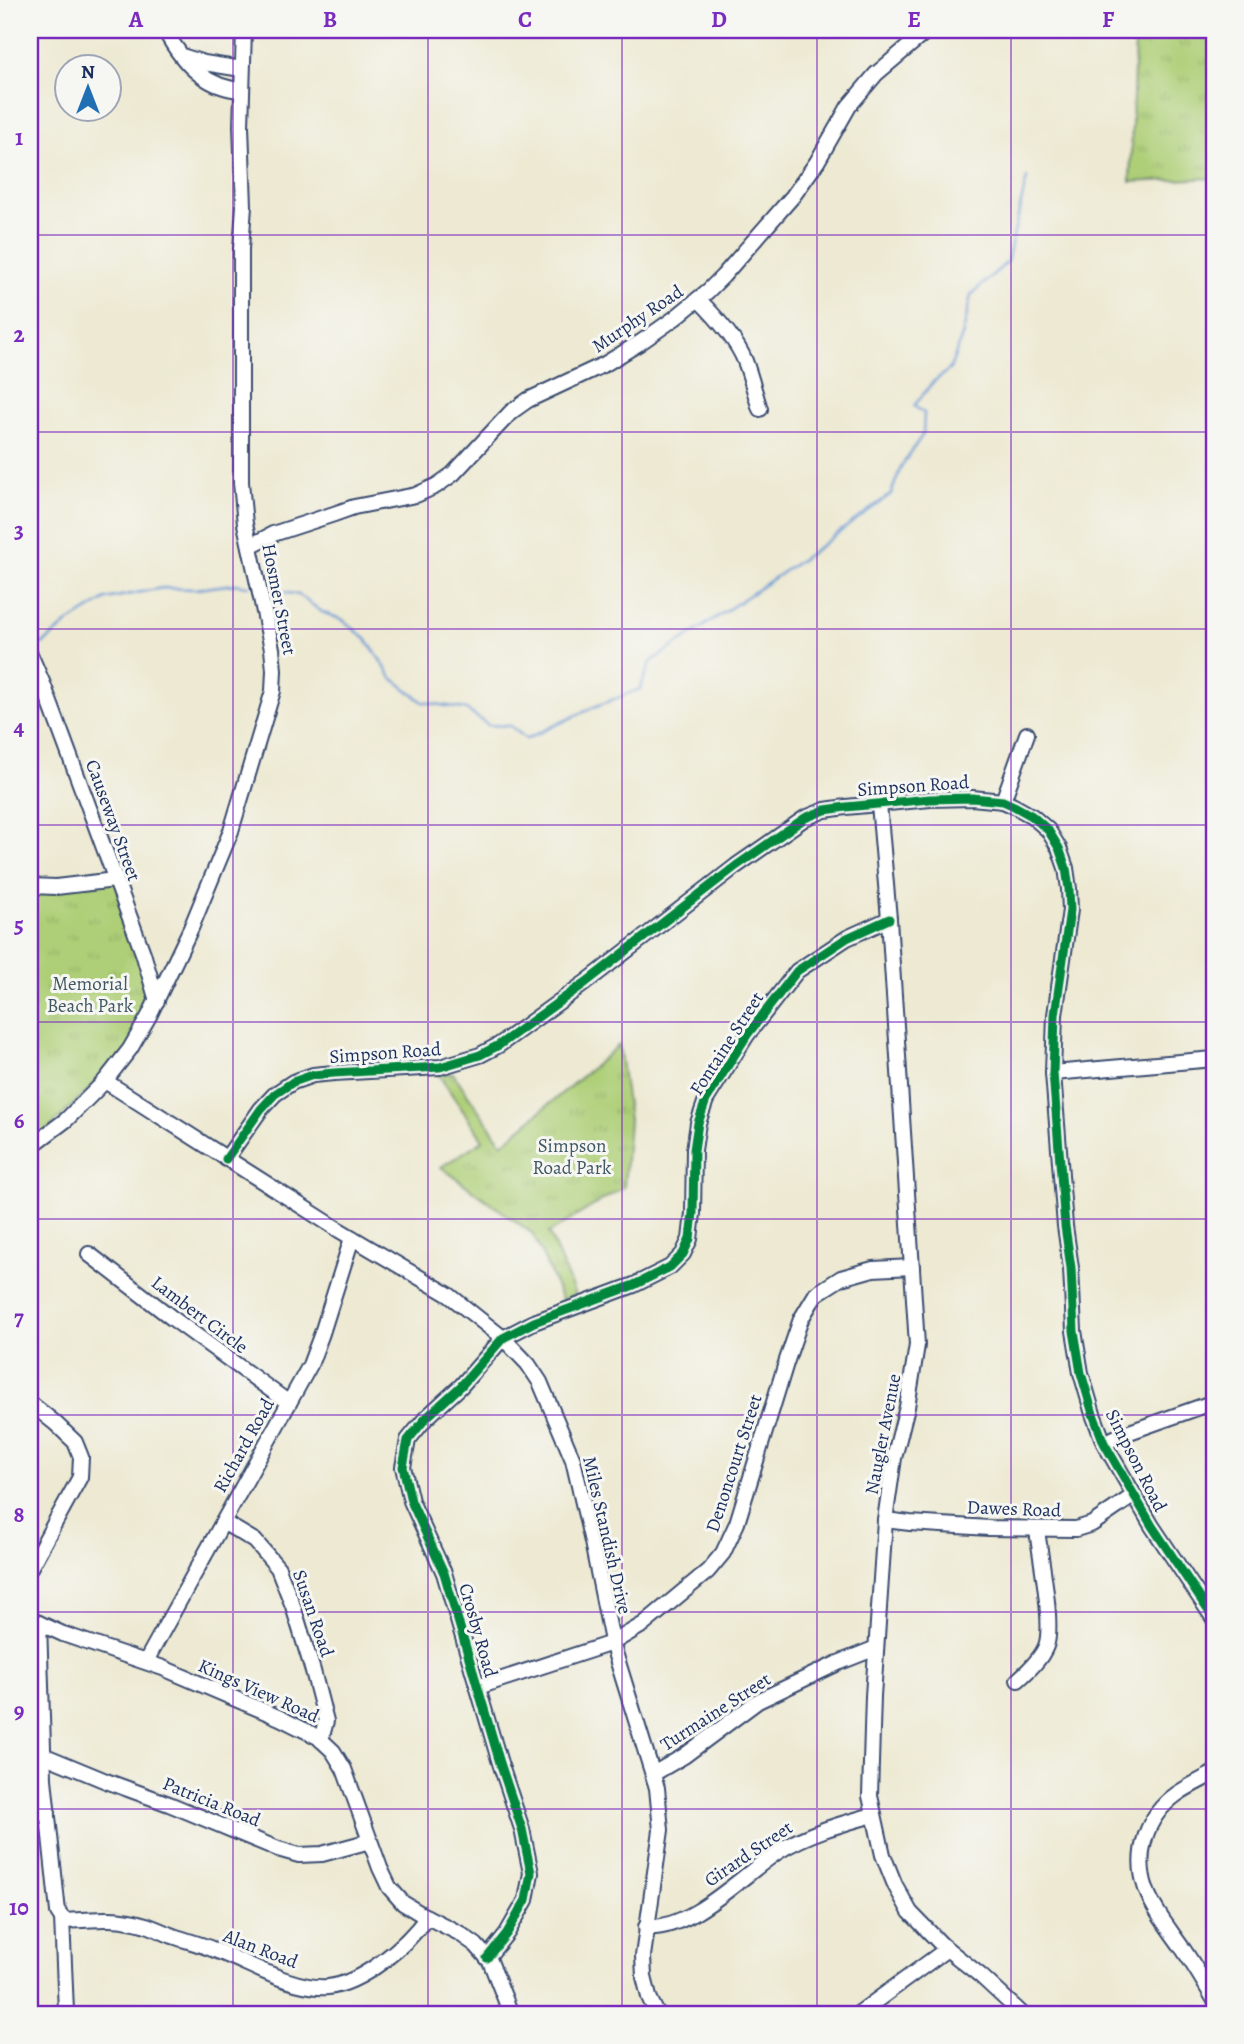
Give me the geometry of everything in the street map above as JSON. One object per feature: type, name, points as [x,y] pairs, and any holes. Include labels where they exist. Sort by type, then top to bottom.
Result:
[{"type":"street","points":[[165,30],[193,68],[214,84],[242,90]]},
{"type":"street","name":"Hosmer Street","points":[[30,1147],[66,1120],[105,1081],[130,1049],[158,1000],[231,831],[273,691],[272,649],[242,503],[241,482],[244,30]]},
{"type":"street","name":"Murphy Road","points":[[250,546],[274,534],[354,507],[416,495],[436,486],[453,474],[511,412],[528,400],[605,364],[658,330],[723,276],[793,196],[862,89],[891,59],[928,30]]},
{"type":"street","points":[[184,56],[204,64],[242,68]]},
{"type":"street","points":[[698,299],[730,336],[744,359],[760,410]]},
{"type":"street","name":"Causeway Street","points":[[30,654],[143,953],[158,1000]]},
{"type":"street","points":[[1003,801],[1027,734]]},
{"type":"street","name":"Simpson Road","points":[[226,1159],[268,1101],[293,1082],[313,1075],[440,1067],[480,1055],[516,1033],[805,818],[825,810],[879,804],[951,798],[1003,801],[1032,816],[1048,830],[1059,848],[1069,889],[1070,910],[1057,994],[1053,1073],[1065,1226],[1071,1268],[1074,1331],[1087,1394],[1104,1443],[1133,1496],[1214,1619]]},
{"type":"street","name":"Naugler Avenue","points":[[879,804],[917,1345],[907,1407],[894,1458],[885,1520],[870,1753],[870,1796],[883,1855],[910,1912],[947,1950],[981,1976],[1022,2014]]},
{"type":"street","points":[[30,886],[70,886],[115,880]]},
{"type":"street","name":"Fontaine Street","points":[[503,1338],[534,1322],[634,1286],[670,1267],[683,1254],[690,1239],[694,1150],[698,1123],[706,1100],[747,1035],[797,971],[847,938],[889,919]]},
{"type":"street","points":[[1053,1073],[1214,1059]]},
{"type":"street","name":"Miles Standish Drive","points":[[105,1081],[352,1238],[449,1295],[503,1338],[528,1364],[540,1382],[573,1460],[593,1542],[612,1643],[653,1774],[660,1809],[661,1830],[643,1956],[644,1977],[657,2014]]},
{"type":"street","name":"Richard Road","points":[[146,1661],[310,1365],[323,1334],[352,1238]]},
{"type":"street","name":"Lambert Circle","points":[[89,1254],[289,1402]]},
{"type":"street","name":"Denoncourt Street","points":[[478,1688],[612,1643],[645,1624],[708,1571],[723,1553],[737,1523],[797,1330],[816,1294],[841,1278],[873,1269],[912,1267]]},
{"type":"street","name":"Crosby Road","points":[[487,1958],[507,1933],[526,1900],[531,1873],[522,1829],[444,1573],[411,1501],[403,1467],[408,1440],[503,1338]]},
{"type":"street","points":[[1104,1443],[1214,1402]]},
{"type":"street","points":[[30,1403],[75,1442],[81,1457],[80,1477],[30,1568]]},
{"type":"street","name":"Dawes Road","points":[[885,1520],[1037,1530],[1076,1529],[1092,1524],[1133,1496]]},
{"type":"street","name":"Susan Road","points":[[223,1522],[255,1541],[278,1568],[301,1632],[326,1721],[321,1740]]},
{"type":"street","points":[[1018,1680],[1030,1669],[1046,1646],[1048,1619],[1037,1530]]},
{"type":"street","points":[[34,1621],[52,1869],[58,1912],[62,1918],[66,2011]]},
{"type":"street","name":"Kings View Road","points":[[34,1621],[146,1661],[279,1718],[321,1740],[333,1751],[344,1769],[389,1887],[403,1903],[459,1933],[476,1945],[487,1958]]},
{"type":"street","name":"Turmaine Street","points":[[653,1774],[684,1756],[758,1701],[838,1662],[876,1648]]},
{"type":"street","name":"Patricia Road","points":[[43,1755],[278,1849],[299,1854],[322,1854],[370,1841]]},
{"type":"street","points":[[1214,1773],[1177,1794],[1161,1808],[1145,1836],[1141,1860],[1146,1890],[1157,1912],[1214,1999]]},
{"type":"street","points":[[30,1814],[48,1814]]},
{"type":"street","name":"Girard Street","points":[[646,1927],[667,1926],[687,1919],[779,1851],[814,1833],[873,1815]]},
{"type":"street","name":"Alan Road","points":[[62,1918],[66,1921],[119,1919],[145,1924],[296,1983],[327,1987],[350,1982],[372,1968],[418,1931],[427,1917]]},
{"type":"street","points":[[858,2014],[947,1950]]},
{"type":"street","points":[[487,1958],[511,2014]]},
{"type":"green space","points":[[1214,35],[1214,178],[1130,182],[1135,40]]},
{"type":"green space","name":"Memorial Beach Park","points":[[115,880],[157,1001],[130,1049],[30,1147],[30,886]]},
{"type":"green space","name":"Simpson Road Park","points":[[619,1045],[629,1120],[624,1187],[549,1233],[575,1295],[562,1300],[533,1234],[441,1167],[483,1140],[438,1074],[453,1073],[502,1144]]},
{"type":"waterway","points":[[268,589],[299,595],[322,612],[343,620],[367,640],[392,678],[423,702],[465,709],[488,725],[511,726],[526,739],[640,689],[651,662],[811,553],[891,494],[901,467],[923,434],[924,413],[914,406],[933,382],[950,369],[963,333],[971,295],[1007,262],[1027,178]]},
{"type":"waterway","points":[[36,644],[44,643],[69,622],[106,599],[162,588],[196,589],[235,584],[249,586]]},
{"type":"cycle path","points":[[226,1159],[261,1109],[275,1094],[293,1082],[313,1075],[440,1067],[480,1055],[499,1045],[585,983],[736,866],[805,818],[825,810],[930,799],[972,798],[1003,801],[1014,806],[1032,816],[1048,830],[1059,848],[1069,889],[1070,910],[1055,1015],[1053,1073],[1065,1226],[1071,1268],[1074,1331],[1081,1373],[1104,1443],[1152,1526],[1214,1619]]},
{"type":"cycle path","points":[[487,1958],[507,1933],[526,1900],[531,1873],[522,1829],[444,1573],[411,1501],[403,1467],[408,1440],[503,1338],[534,1322],[634,1285],[670,1267],[683,1254],[690,1239],[694,1150],[698,1123],[706,1100],[747,1035],[797,971],[847,938],[889,919]]}]
